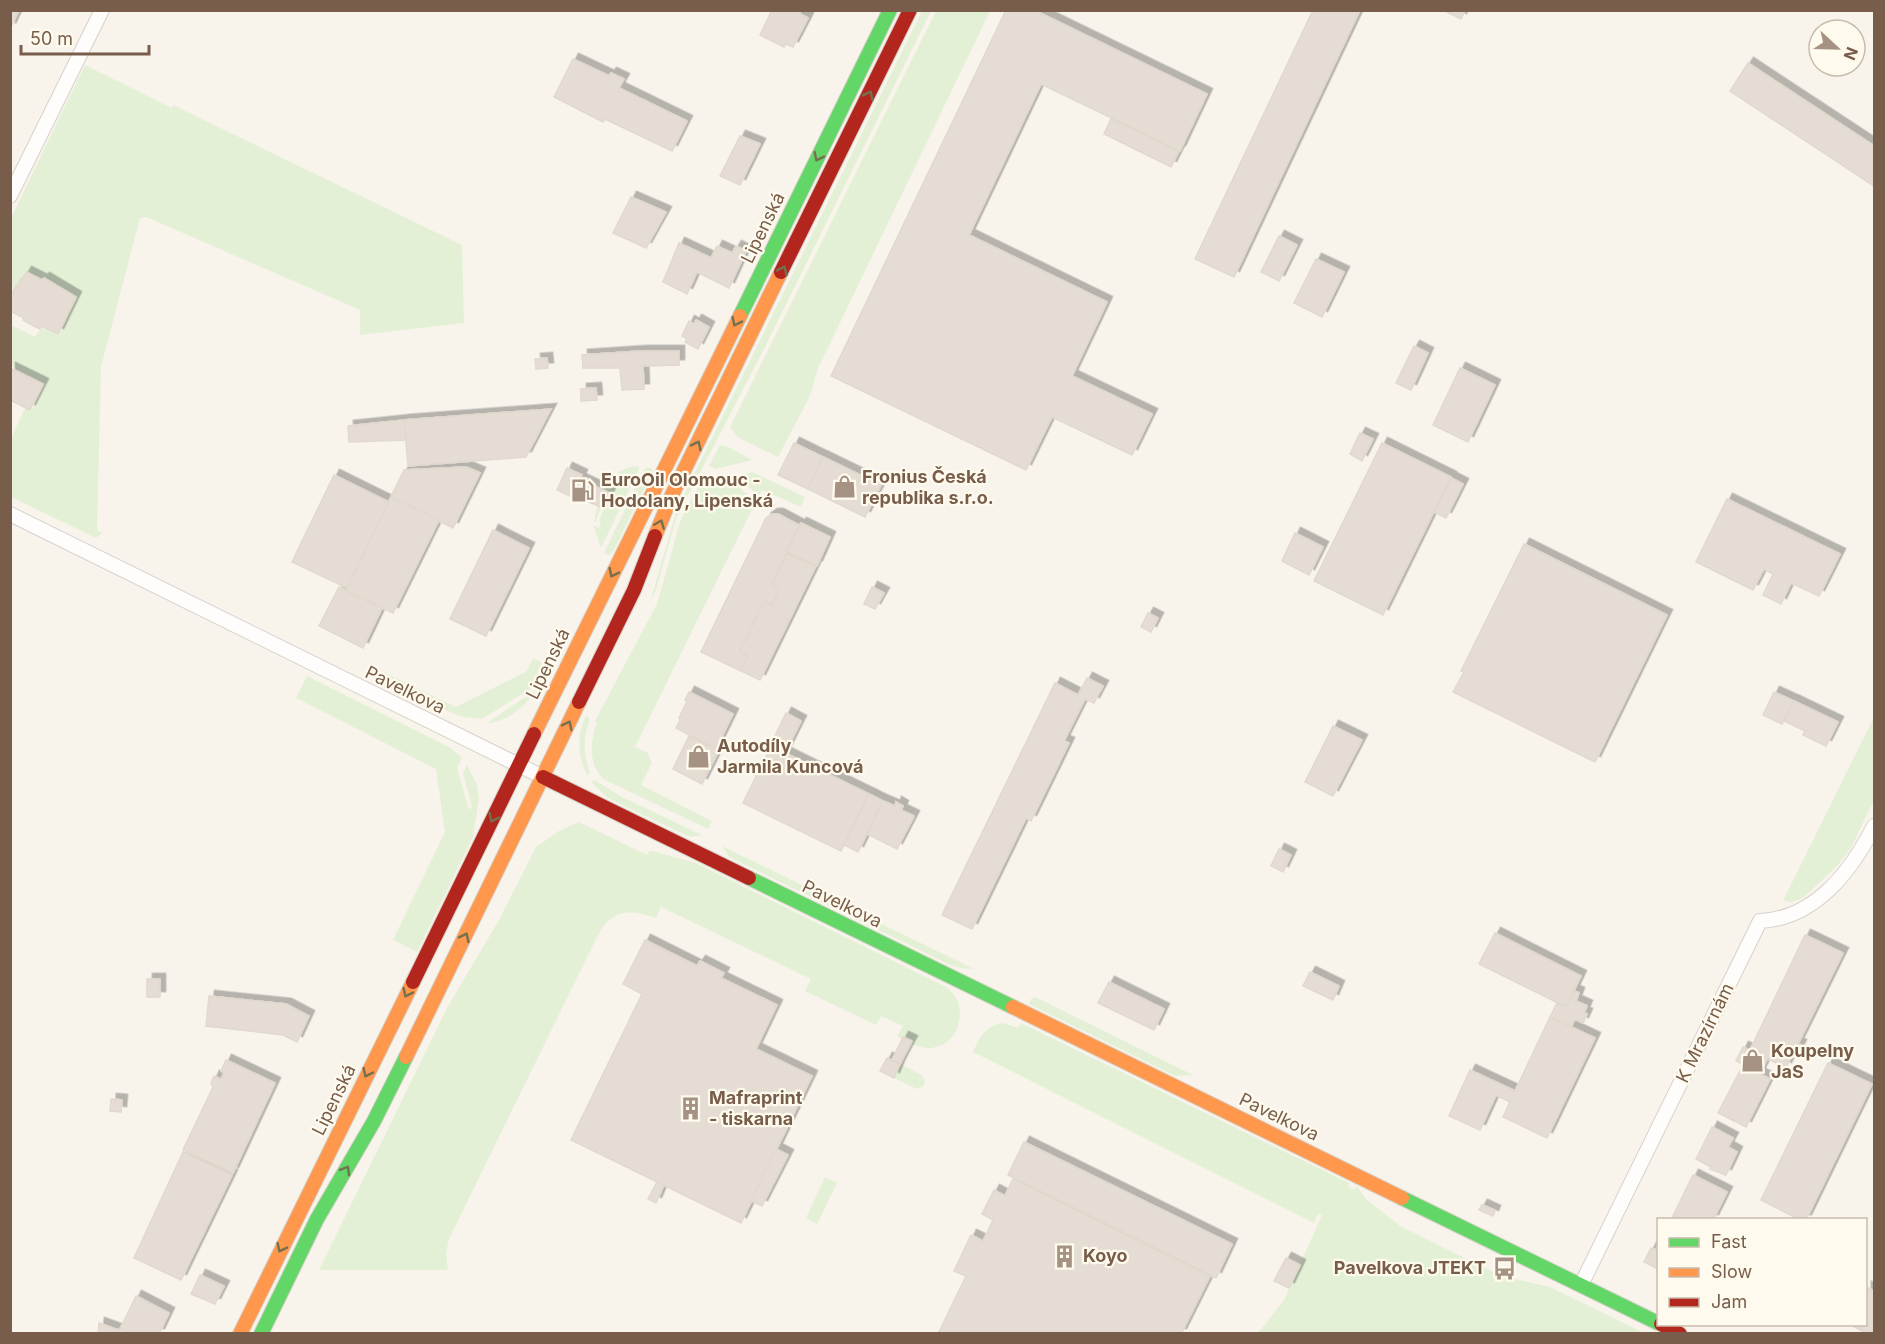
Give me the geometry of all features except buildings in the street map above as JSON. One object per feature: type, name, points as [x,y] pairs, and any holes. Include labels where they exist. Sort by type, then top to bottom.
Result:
[{"type":"main road","name":"Lipenská","points":[[240,1334],[890,10]]},
{"type":"main road","name":"Lipenská","points":[[261,1334],[317,1219],[374,1121],[543,777],[634,590],[671,497],[910,10]]},
{"type":"main road","name":"Pavelkova","points":[[543,777],[1657,1323]]},
{"type":"main road","name":"Pavelkova","points":[[1664,1326],[1680,1334]]},
{"type":"street","points":[[10,196],[102,10]]},
{"type":"street","name":"Pavelkova","points":[[10,514],[543,777]]},
{"type":"street","name":"K Mrazírnám","points":[[1581,1285],[1760,921],[1785,916],[1824,895],[1854,862],[1875,825]]},
{"type":"green space","points":[[922,11],[931,11],[764,349],[676,519],[656,590],[650,602],[677,509]]},
{"type":"green space","points":[[936,11],[990,11],[818,368],[810,396],[778,457],[737,437],[730,427]]},
{"type":"green space","points":[[85,65],[172,108],[173,105],[462,245],[464,323],[360,335],[360,310],[146,217],[140,218],[101,367],[97,530],[102,533],[98,537],[11,497],[11,439],[25,408],[31,411],[45,384],[11,366],[11,325],[35,337],[41,328],[59,335],[78,297],[25,271],[11,293],[11,218]]},
{"type":"green space","points":[[720,445],[752,460],[716,469],[709,466]]},
{"type":"green space","points":[[640,467],[601,548],[593,525],[599,528],[601,522],[599,521],[604,509],[601,508],[595,523],[601,499],[617,474],[624,469]]},
{"type":"green space","points":[[645,468],[651,468],[653,471],[613,552],[609,555],[604,553]]},
{"type":"green space","points":[[752,472],[805,497],[801,507],[762,490],[759,496],[736,476]]},
{"type":"green space","points":[[731,478],[756,501],[635,747],[648,753],[652,763],[641,785],[712,821],[708,829],[603,779],[595,766],[592,744],[597,722],[595,721],[657,604],[681,519],[700,484],[703,485],[714,479]]},
{"type":"green space","points":[[533,658],[542,663],[530,689],[482,719],[463,717],[450,712],[383,680],[383,672],[456,707],[527,671]]},
{"type":"green space","points":[[307,676],[451,748],[462,758],[457,768],[469,810],[472,807],[463,773],[467,765],[477,785],[479,799],[473,837],[417,952],[393,940],[445,832],[436,769],[296,698]]},
{"type":"green space","points":[[536,690],[515,712],[502,720],[487,723]]},
{"type":"green space","points":[[586,715],[590,719],[585,739],[586,759],[590,773],[587,775],[581,760],[579,745]]},
{"type":"green space","points":[[1874,717],[1874,800],[1851,848],[1837,866],[1803,898],[1791,902],[1783,901]]},
{"type":"green space","points":[[594,780],[624,798],[702,835],[691,837],[685,835],[608,798],[592,783]]},
{"type":"green space","points":[[579,822],[647,855],[649,851],[653,851],[696,863],[946,987],[959,1004],[960,1014],[954,1034],[939,1046],[924,1048],[916,1046],[897,1036],[903,1026],[881,1016],[876,1025],[805,991],[811,979],[661,907],[656,918],[629,912],[614,916],[597,937],[449,1239],[446,1253],[448,1270],[319,1270],[448,1006],[499,920],[536,847],[559,831]]},
{"type":"green space","points":[[722,846],[974,969],[950,965],[729,857]]},
{"type":"green space","points":[[1035,997],[1193,1075],[1175,1076],[1029,1004]]},
{"type":"green space","points":[[1003,1023],[1018,1028],[1021,1023],[1349,1183],[1348,1186],[1354,1190],[1357,1186],[1366,1199],[1400,1226],[1501,1276],[1550,1287],[1644,1333],[1258,1333],[1284,1300],[1322,1215],[1318,1214],[1314,1223],[973,1052],[987,1030]]},
{"type":"green space","points":[[900,1064],[922,1075],[925,1081],[923,1086],[917,1089],[894,1078]]},
{"type":"green space","points":[[825,1177],[837,1183],[817,1224],[806,1218]]},
{"type":"traffic: fast","points":[[740,316],[890,10]]},
{"type":"traffic: fast","points":[[749,878],[1013,1007]]},
{"type":"traffic: fast","points":[[261,1334],[317,1219],[374,1121],[406,1057]]},
{"type":"traffic: fast","points":[[1402,1198],[1657,1323]]},
{"type":"traffic: slow","points":[[655,536],[671,497],[781,272]]},
{"type":"traffic: slow","points":[[534,734],[740,316]]},
{"type":"traffic: slow","points":[[406,1057],[579,702]]},
{"type":"traffic: slow","points":[[240,1334],[413,982]]},
{"type":"traffic: slow","points":[[1013,1007],[1402,1198]]},
{"type":"traffic: jam","points":[[781,272],[910,10]]},
{"type":"traffic: jam","points":[[579,702],[634,590],[655,536]]},
{"type":"traffic: jam","points":[[413,982],[534,734]]},
{"type":"traffic: jam","points":[[543,777],[749,878]]},
{"type":"traffic: jam","points":[[1665,1326],[1680,1334]]},
{"type":"place","name":"Fronius Česká republika s.r.o.","points":[[844,487]]},
{"type":"place","name":"EuroOil Olomouc - Hodolany, Lipenská","points":[[583,490]]},
{"type":"place","name":"Autodíly Jarmila Kuncová","points":[[699,756]]},
{"type":"place","name":"Koupelny JaS","points":[[1753,1061]]},
{"type":"place","name":"Mafraprint - tiskarna","points":[[691,1108]]},
{"type":"place","name":"Koyo","points":[[1065,1256]]},
{"type":"place","name":"Pavelkova JTEKT","points":[[1504,1268]]}]
